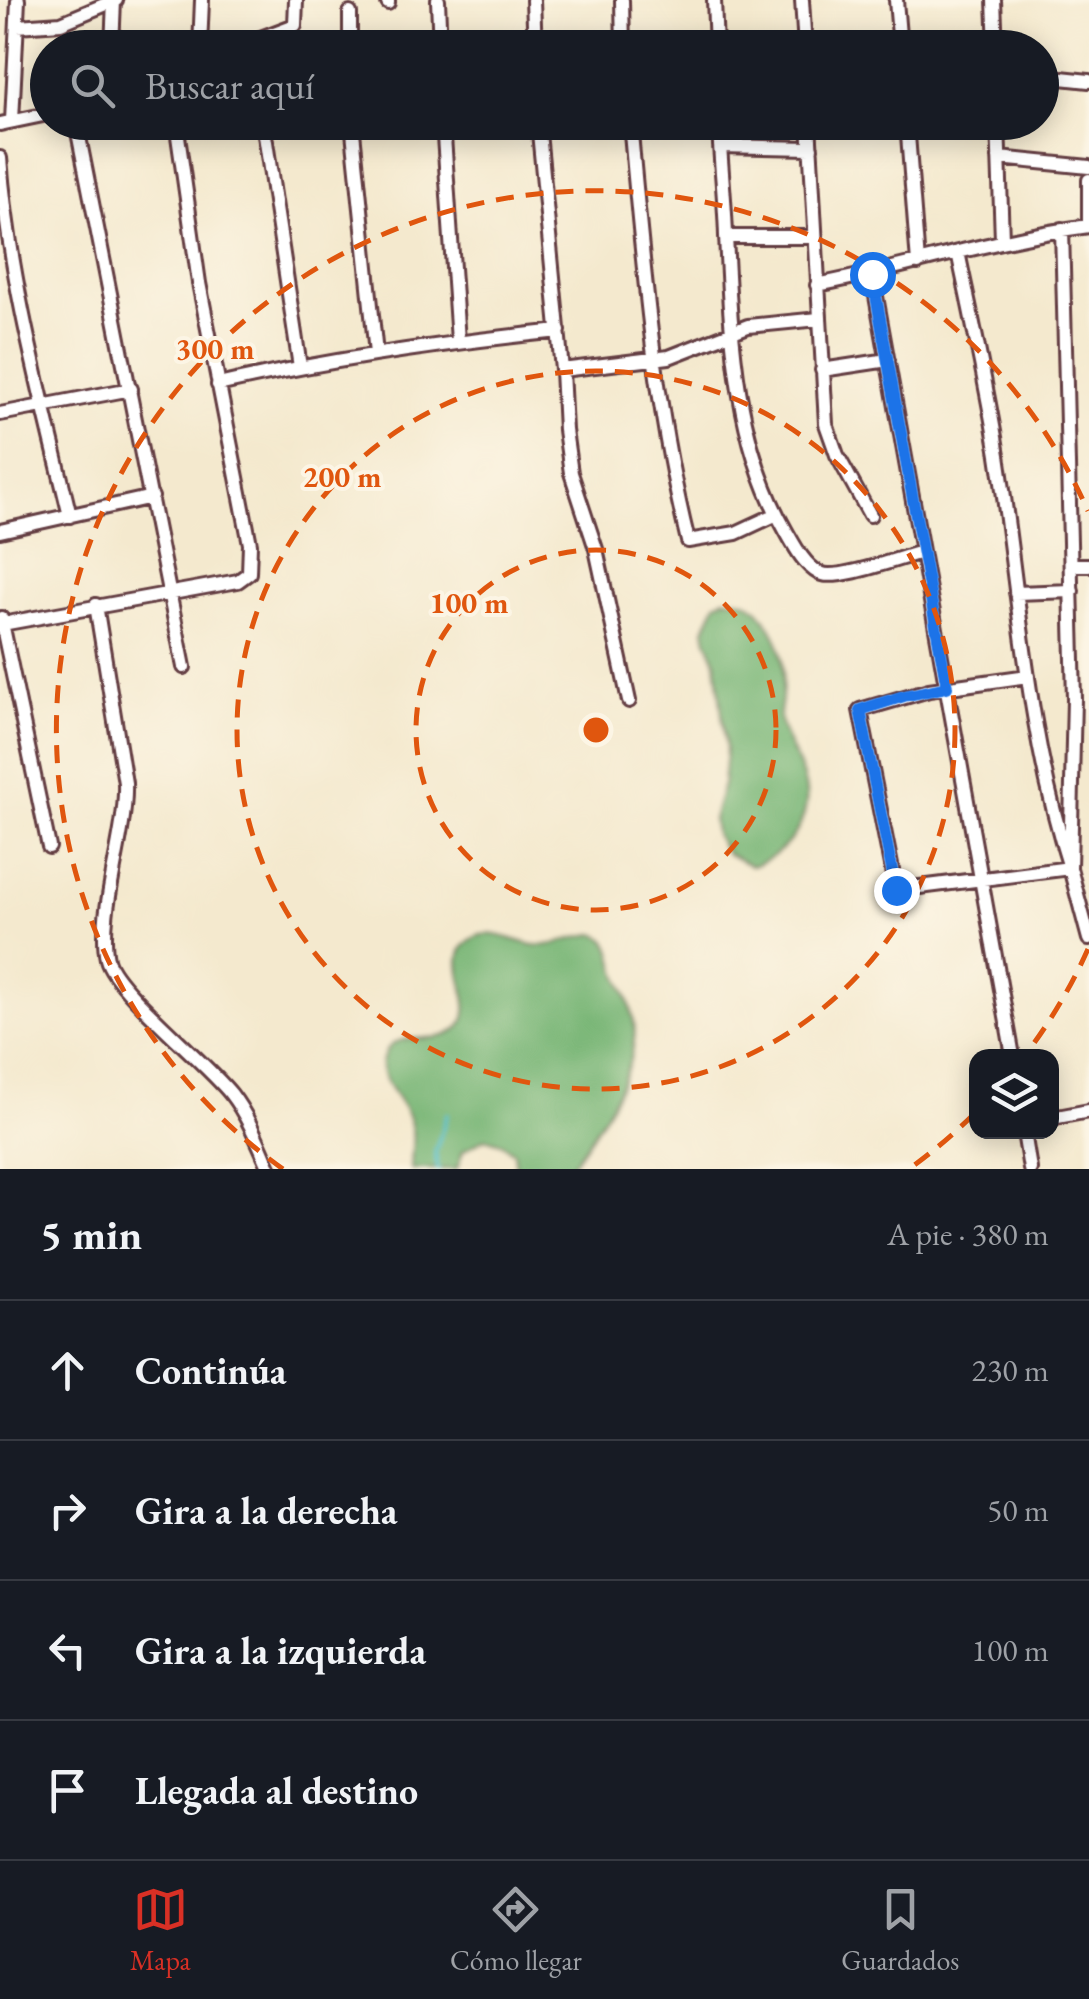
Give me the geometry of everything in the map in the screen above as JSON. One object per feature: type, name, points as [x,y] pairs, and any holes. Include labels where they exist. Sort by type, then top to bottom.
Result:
[{"type":"street","points":[[6,122],[18,0]]},
{"type":"street","points":[[17,26],[61,23],[115,0],[113,30]]},
{"type":"street","points":[[201,30],[202,0]]},
{"type":"street","points":[[284,30],[295,25],[296,0]]},
{"type":"street","points":[[438,0],[439,30]]},
{"type":"street","points":[[533,0],[534,30]]},
{"type":"street","points":[[622,0],[623,30]]},
{"type":"street","points":[[714,0],[715,30]]},
{"type":"street","points":[[802,0],[804,30]]},
{"type":"street","points":[[896,0],[898,30]]},
{"type":"street","points":[[994,0],[995,30]]},
{"type":"street","points":[[350,12],[350,30]]},
{"type":"street","points":[[1059,78],[1089,82]]},
{"type":"street","points":[[80,140],[184,667]]},
{"type":"street","points":[[49,847],[1,620],[238,582],[249,573],[250,544],[199,282],[179,140]]},
{"type":"street","points":[[266,140],[300,367]]},
{"type":"street","points":[[354,140],[376,354]]},
{"type":"street","points":[[444,140],[458,342]]},
{"type":"street","points":[[539,140],[562,370],[564,430],[571,473],[596,548],[629,701]]},
{"type":"street","points":[[632,140],[653,360],[671,473],[688,541],[736,533],[776,514]]},
{"type":"street","points":[[720,140],[731,332],[756,472],[776,514],[796,548],[825,575],[922,552]]},
{"type":"street","points":[[810,140],[822,370],[830,440],[870,515]]},
{"type":"street","points":[[908,140],[918,264]]},
{"type":"street","points":[[999,140],[1002,240]]},
{"type":"street","points":[[720,146],[810,148]]},
{"type":"street","points":[[0,158],[17,274],[70,516]]},
{"type":"street","points":[[1000,158],[1089,168]]},
{"type":"street","points":[[817,284],[918,264],[1002,240],[1089,226],[1089,180]]},
{"type":"street","points":[[1062,229],[1072,565],[1074,746],[1070,868]]},
{"type":"street","points":[[726,236],[815,237]]},
{"type":"street","points":[[958,252],[998,453],[1043,772],[1089,939]]},
{"type":"street","points":[[872,274],[1012,1049]]},
{"type":"street","points":[[562,370],[653,360],[760,324],[819,319]]},
{"type":"street","points":[[218,385],[376,354],[558,330]]},
{"type":"street","points":[[822,370],[888,360]]},
{"type":"street","points":[[0,414],[131,389]]},
{"type":"street","points":[[0,531],[152,497]]},
{"type":"street","points":[[1072,565],[1089,564]]},
{"type":"street","points":[[1016,593],[1072,592]]},
{"type":"street","points":[[96,605],[126,806],[107,919],[107,960],[120,984],[232,1095],[270,1169]]},
{"type":"street","points":[[1028,676],[947,687],[860,710],[893,886],[899,891],[1070,868]]},
{"type":"street","points":[[1059,1117],[1089,1111]]},
{"type":"street","points":[[1025,1139],[1030,1169]]},
{"type":"green space","points":[[725,598],[752,604],[776,636],[783,664],[780,719],[806,792],[802,819],[788,843],[752,866],[727,854],[715,834],[713,819],[723,784],[726,750],[716,661],[705,629],[716,603]]},
{"type":"green space","points":[[595,934],[606,940],[611,949],[631,1009],[634,1040],[615,1097],[572,1164],[565,1169],[516,1169],[514,1152],[485,1138],[463,1151],[457,1169],[411,1169],[410,1123],[384,1076],[382,1062],[387,1049],[396,1042],[443,1036],[463,1022],[466,1001],[459,966],[465,945],[482,935],[543,945]]},
{"type":"waterway","points":[[438,1169],[435,1153],[447,1114]]},
{"type":"waterway","points":[[533,1169],[534,1165]]},
{"type":"route","points":[[872,274],[947,687],[860,710],[896,890]]}]
